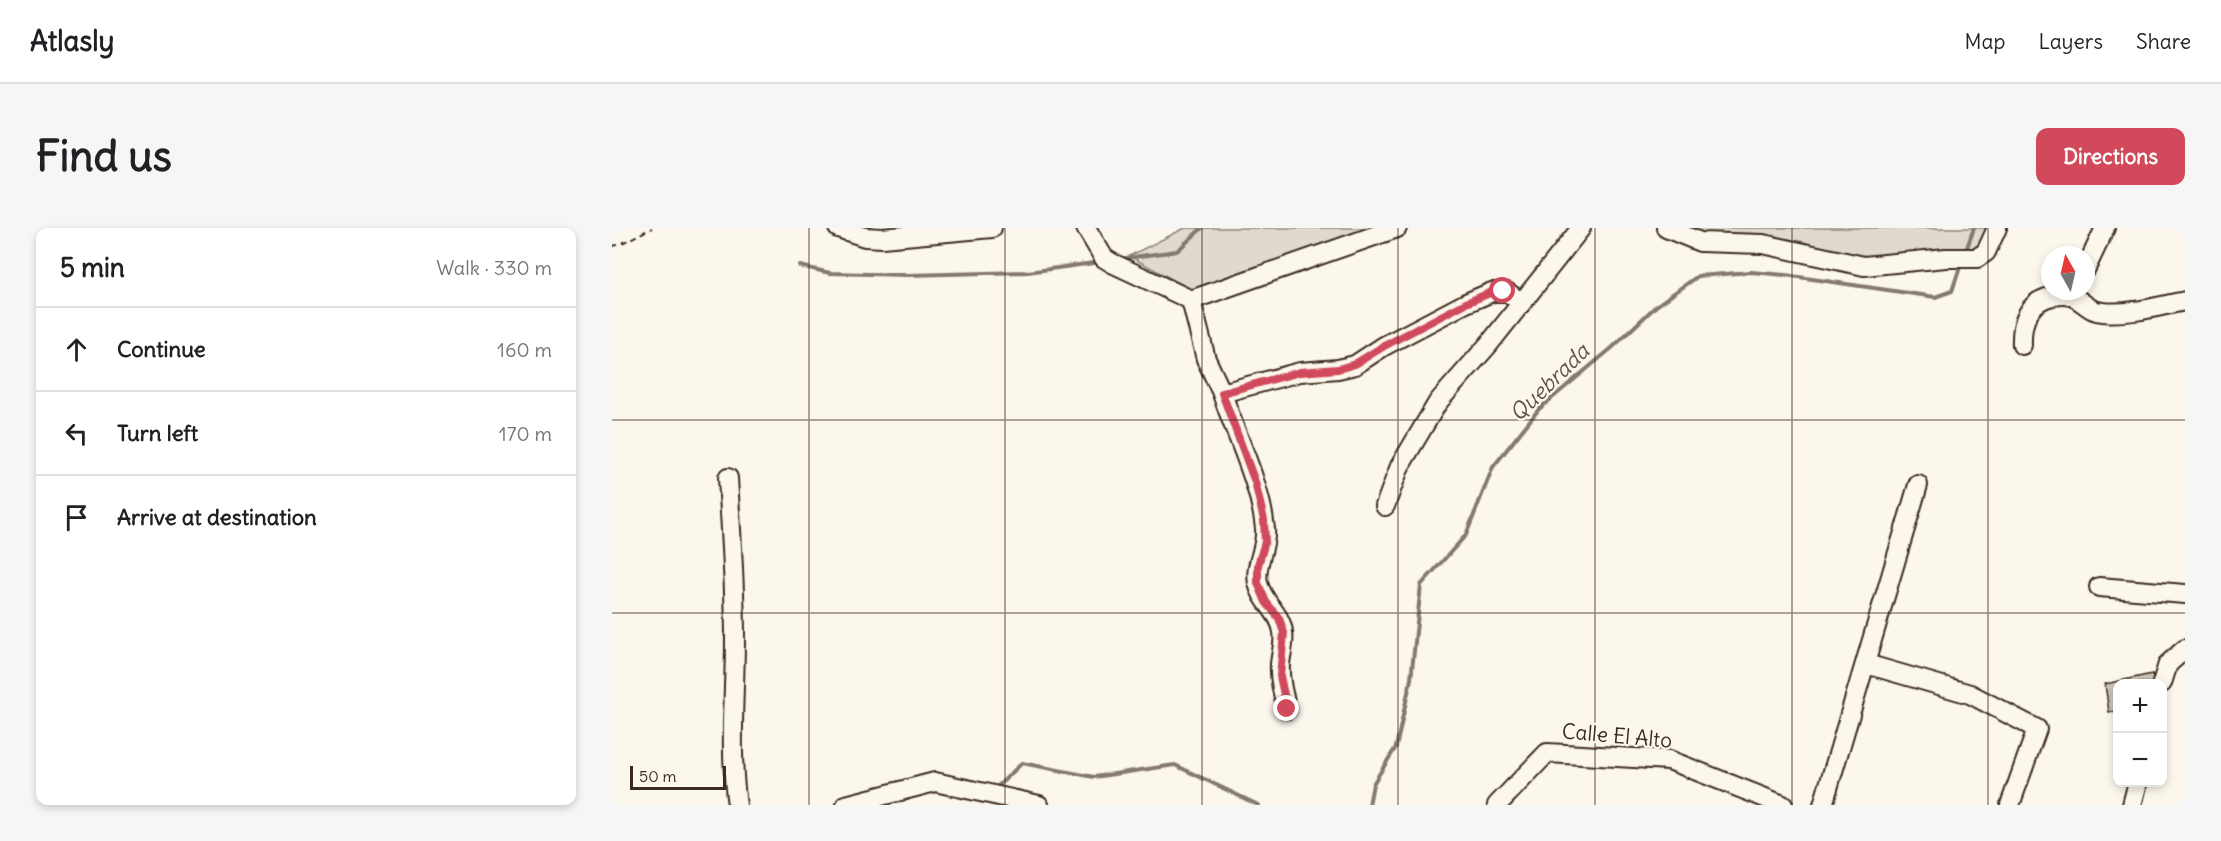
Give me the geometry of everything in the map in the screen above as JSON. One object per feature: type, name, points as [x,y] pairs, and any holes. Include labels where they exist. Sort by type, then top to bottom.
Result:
[{"type":"street","points":[[838,228],[865,237],[882,238],[992,228]]},
{"type":"street","points":[[1086,228],[1104,258],[1191,300],[1397,228]]},
{"type":"street","points":[[1385,506],[1400,466],[1438,402],[1489,344],[1581,228]]},
{"type":"street","points":[[1666,228],[1700,242],[1763,244],[1864,266],[1946,258],[1977,258],[1986,252],[1997,228]]},
{"type":"street","points":[[2095,249],[2105,228]]},
{"type":"street","points":[[1222,393],[1300,372],[1338,369],[1355,364],[1384,346],[1492,292],[1507,292],[1521,302]]},
{"type":"street","points":[[1191,300],[1206,358],[1222,393],[1255,482],[1264,520],[1265,542],[1258,565],[1258,583],[1266,602],[1279,618],[1284,633],[1280,676],[1287,709]]},
{"type":"street","points":[[2022,345],[2024,321],[2029,311],[2042,300]]},
{"type":"street","points":[[2081,300],[2091,310],[2116,313],[2185,301]]},
{"type":"street","points":[[728,478],[734,601],[733,768],[737,805]]},
{"type":"street","points":[[1823,805],[1918,485]]},
{"type":"street","points":[[2099,588],[2185,594]]},
{"type":"street","points":[[2163,679],[2168,664],[2185,649]]},
{"type":"street","points":[[1866,664],[1970,694],[2037,729],[2010,805]]},
{"type":"street","name":"Calle El Alto","points":[[1497,805],[1547,753],[1669,760],[1775,804]]},
{"type":"street","points":[[846,805],[934,782],[1039,805]]},
{"type":"street","points":[[2132,805],[2137,787]]},
{"type":"path","points":[[612,246],[652,228]]},
{"type":"shaded area","points":[[1185,228],[1373,228],[1194,291],[1129,256]]},
{"type":"shaded area","points":[[1687,228],[1989,228],[1976,248],[1959,252],[1864,260],[1712,235]]},
{"type":"building","points":[[2152,674],[2153,679],[2128,679]]},
{"type":"building","points":[[2113,682],[2113,712],[2109,712],[2105,684]]},
{"type":"waterway","points":[[1119,259],[1177,251],[1202,228]]},
{"type":"waterway","points":[[1965,253],[1974,228]]},
{"type":"waterway","points":[[800,266],[830,273],[908,275],[1028,272],[1101,262]]},
{"type":"waterway","name":"Quebrada","points":[[1369,805],[1373,784],[1396,747],[1411,679],[1421,585],[1466,535],[1493,467],[1539,409],[1613,347],[1656,306],[1698,276],[1751,272],[1785,275],[1935,297],[1952,291],[1960,267]]},
{"type":"waterway","name":"Quebrada","points":[[995,789],[1022,763],[1094,777],[1175,765],[1258,805]]},
{"type":"route","points":[[1287,709],[1280,676],[1284,633],[1279,618],[1266,602],[1258,583],[1258,565],[1264,549],[1266,534],[1264,520],[1255,482],[1222,393],[1300,372],[1338,369],[1355,364],[1384,346],[1466,303],[1492,292],[1503,291]]}]
